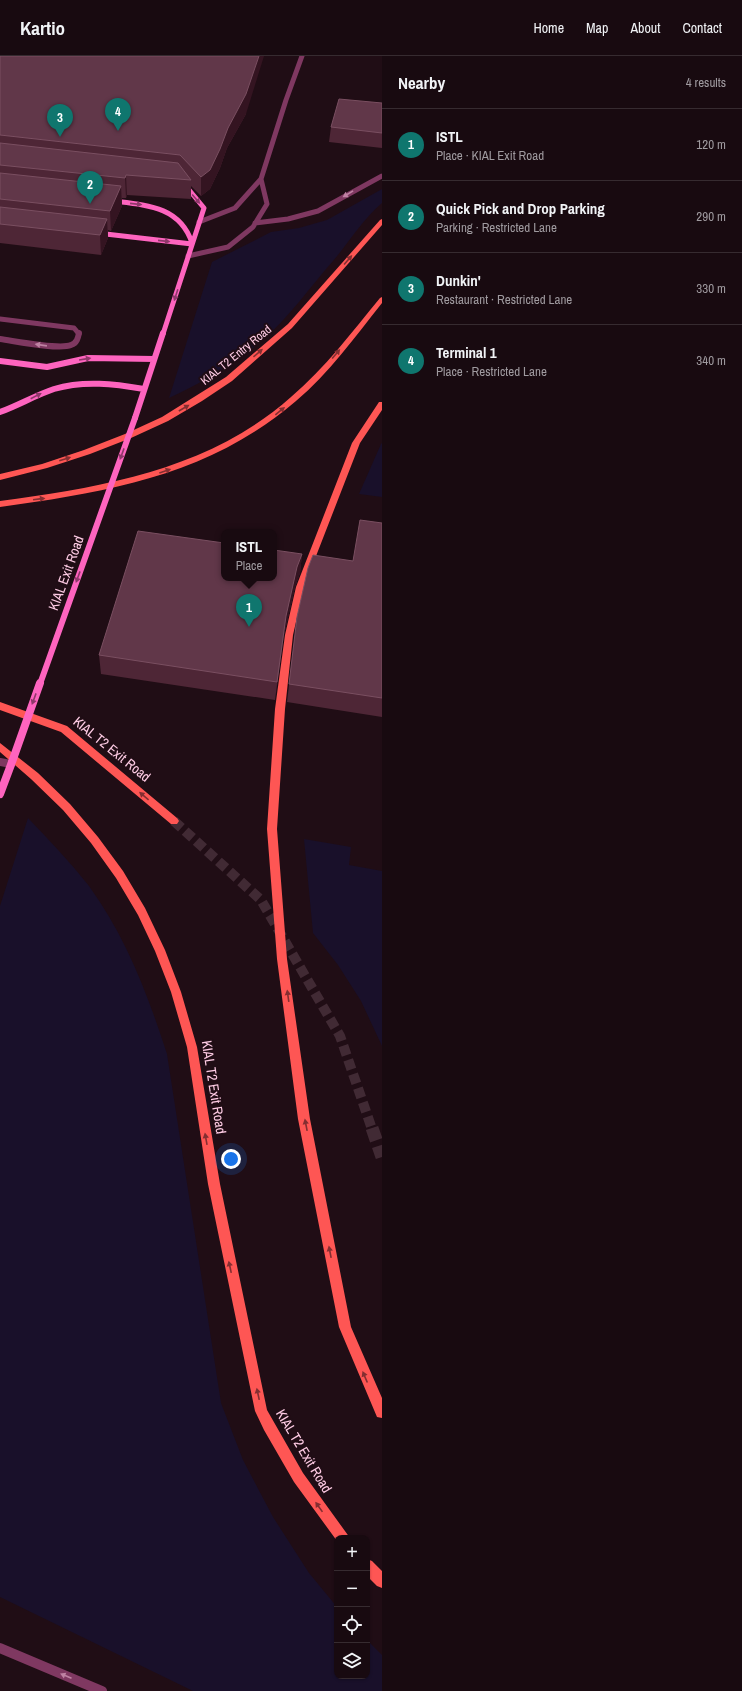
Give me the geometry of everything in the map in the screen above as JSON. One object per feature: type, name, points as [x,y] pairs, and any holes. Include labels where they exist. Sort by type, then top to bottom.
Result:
[{"type":"main road","name":"KIAL Exit Road","points":[[0,794],[135,418],[204,208],[180,179]]},
{"type":"main road","points":[[92,233],[192,244],[188,231],[177,219],[168,213],[144,204],[106,200]]},
{"type":"main road","name":"KIAL T2 Entry Road","points":[[0,477],[52,464],[128,436],[165,419],[229,379],[290,326],[382,221]]},
{"type":"main road","points":[[0,504],[89,492],[128,483],[165,472],[199,458],[251,431],[274,416],[311,383],[382,299]]},
{"type":"main road","points":[[0,361],[47,367],[88,358],[154,359]]},
{"type":"main road","points":[[0,412],[43,393],[74,384],[112,384],[144,388]]},
{"type":"main road","points":[[382,404],[356,443],[300,587],[289,635],[280,709],[272,829],[282,959],[304,1119],[345,1327],[372,1394],[382,1412]]},
{"type":"main road","name":"KIAL T2 Exit Road","points":[[0,706],[64,729],[174,821]]},
{"type":"main road","name":"KIAL T2 Exit Road","points":[[0,747],[41,780],[68,807],[98,842],[125,881],[162,954],[177,995],[190,1038],[223,1235],[261,1412],[291,1466],[327,1519],[340,1535]]},
{"type":"main road","points":[[370,1569],[382,1581]]},
{"type":"lane","points":[[199,222],[234,208],[260,179],[302,56]]},
{"type":"lane","points":[[255,223],[288,219],[318,211],[382,176]]},
{"type":"lane","points":[[188,256],[228,247],[255,223],[266,204],[260,179]]},
{"type":"lane","points":[[0,319],[74,328],[79,332],[78,339],[72,344],[60,347],[0,339]]},
{"type":"lane","points":[[0,762],[11,763]]},
{"type":"lane","points":[[0,1648],[102,1691]]},
{"type":"shaded area","points":[[382,189],[382,203],[362,223],[339,254],[283,321],[242,357],[207,379],[169,398],[212,262],[271,232],[299,228],[327,220]]},
{"type":"shaded area","points":[[382,443],[382,497],[359,494],[381,444]]},
{"type":"shaded area","points":[[28,818],[89,886],[114,925],[125,946],[144,988],[167,1054],[221,1403],[243,1460],[273,1517],[309,1573],[334,1603],[334,1679],[370,1679],[370,1643],[382,1655],[382,1691],[193,1691],[0,1597],[0,906]]},
{"type":"shaded area","points":[[304,839],[351,847],[349,865],[382,871],[382,1046],[361,1001],[338,965],[313,933]]},
{"type":"building","points":[[0,56],[259,56],[246,94],[228,128],[210,170],[201,177],[180,155],[0,135]]},
{"type":"building","points":[[339,99],[382,103],[382,133],[331,127]]},
{"type":"building","points":[[0,143],[178,163],[191,180],[126,175],[125,178],[0,165]]},
{"type":"building","points":[[0,173],[121,186],[110,211],[0,199]]},
{"type":"building","points":[[0,207],[107,219],[100,235],[0,224]]},
{"type":"building","points":[[360,520],[382,523],[382,698],[289,684],[297,617],[308,568],[313,555],[353,561]]},
{"type":"building","points":[[138,531],[221,543],[221,581],[277,581],[277,550],[302,554],[297,567],[286,616],[277,682],[99,655]]},
{"type":"tunnel","points":[[174,821],[261,900],[340,1036],[372,1129]]},
{"type":"tunnel","points":[[372,1128],[382,1157]]},
{"type":"place","name":"Terminal 1","points":[[118,131]]},
{"type":"place","name":"Dunkin'","points":[[60,137]]},
{"type":"place","name":"Quick Pick and Drop Parking","points":[[90,204]]},
{"type":"place","name":"ISTL","points":[[249,627]]}]
